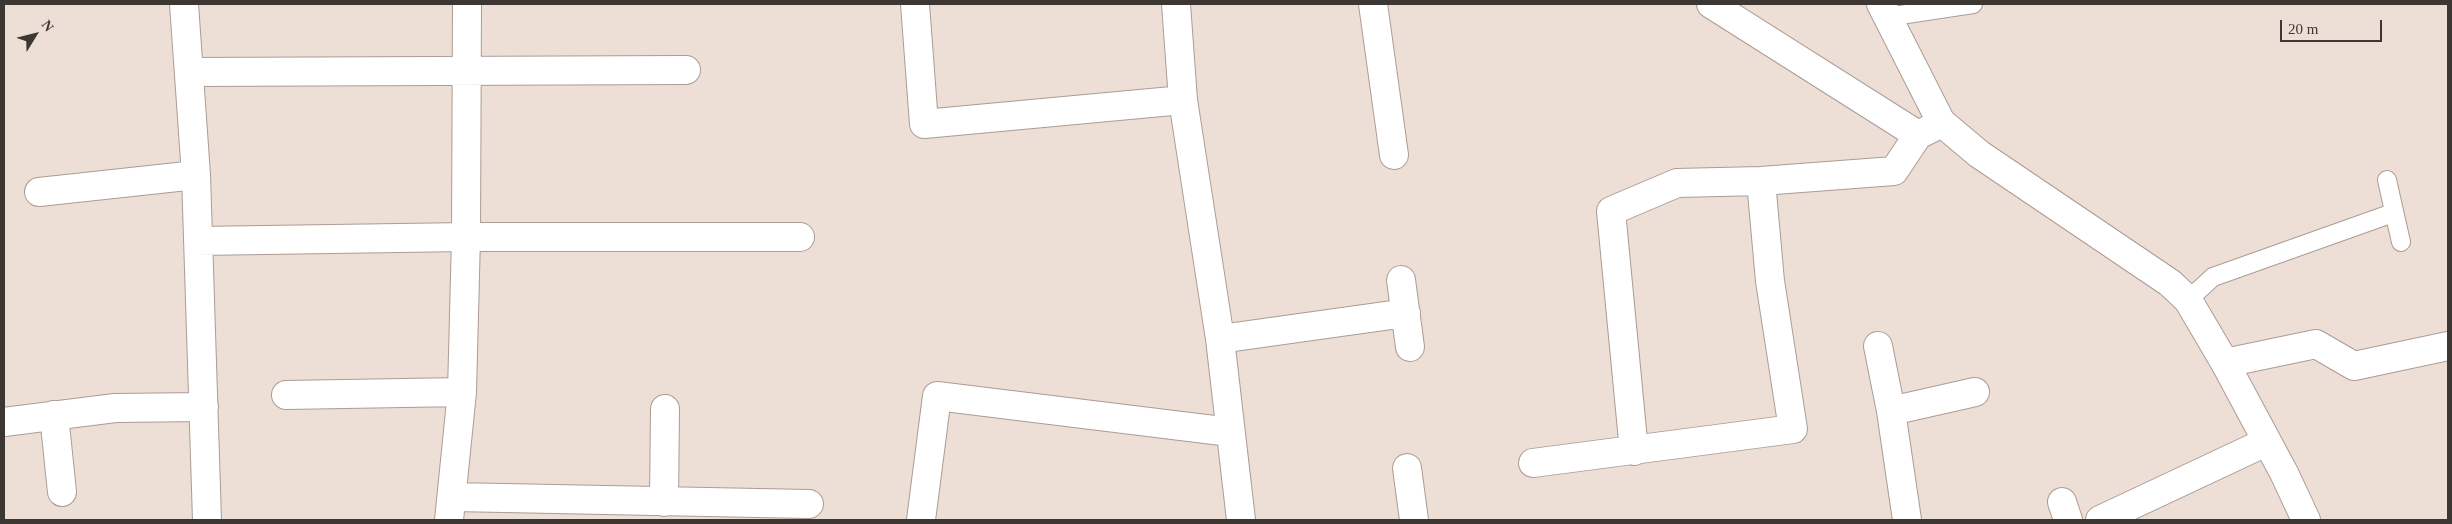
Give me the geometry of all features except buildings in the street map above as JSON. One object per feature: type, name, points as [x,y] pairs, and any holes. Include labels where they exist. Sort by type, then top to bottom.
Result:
[{"type":"street","points":[[184,4],[196,176],[207,520]]},
{"type":"street","points":[[466,4],[466,236],[462,392],[451,508],[664,502],[809,504]]},
{"type":"street","points":[[914,4],[924,124],[1183,100]]},
{"type":"street","points":[[1176,4],[1183,100],[1220,339],[1241,520]]},
{"type":"street","points":[[1373,4],[1394,156]]},
{"type":"street","points":[[1711,4],[1930,129],[1979,154],[2170,282],[2188,300],[2226,363],[2284,473],[2306,520]]},
{"type":"street","points":[[1884,10],[1930,129]]},
{"type":"street","points":[[189,72],[686,70]]},
{"type":"street","points":[[1634,451],[1611,211],[1677,183],[1761,181],[1894,171],[1930,129]]},
{"type":"street","points":[[39,192],[196,176]]},
{"type":"street","points":[[1533,463],[1793,429],[1770,281],[1761,181]]},
{"type":"street","points":[[198,241],[466,236],[800,237]]},
{"type":"street","points":[[1401,280],[1410,347]]},
{"type":"street","points":[[1220,339],[1406,313]]},
{"type":"street","points":[[2226,363],[2316,344],[2354,366],[2448,346]]},
{"type":"street","points":[[1878,346],[1907,520]]},
{"type":"street","points":[[286,395],[462,392]]},
{"type":"street","points":[[1890,411],[1975,392]]},
{"type":"street","points":[[921,520],[937,396],[1230,432]]},
{"type":"street","points":[[4,422],[115,408],[204,407]]},
{"type":"street","points":[[664,502],[665,410]]},
{"type":"street","points":[[54,416],[62,492]]},
{"type":"street","points":[[2100,520],[2266,442]]},
{"type":"street","points":[[1407,468],[1414,520]]},
{"type":"lane","points":[[1884,10],[1973,4]]},
{"type":"lane","points":[[2387,180],[2401,242]]},
{"type":"lane","points":[[2188,300],[2213,278],[2393,213]]}]
